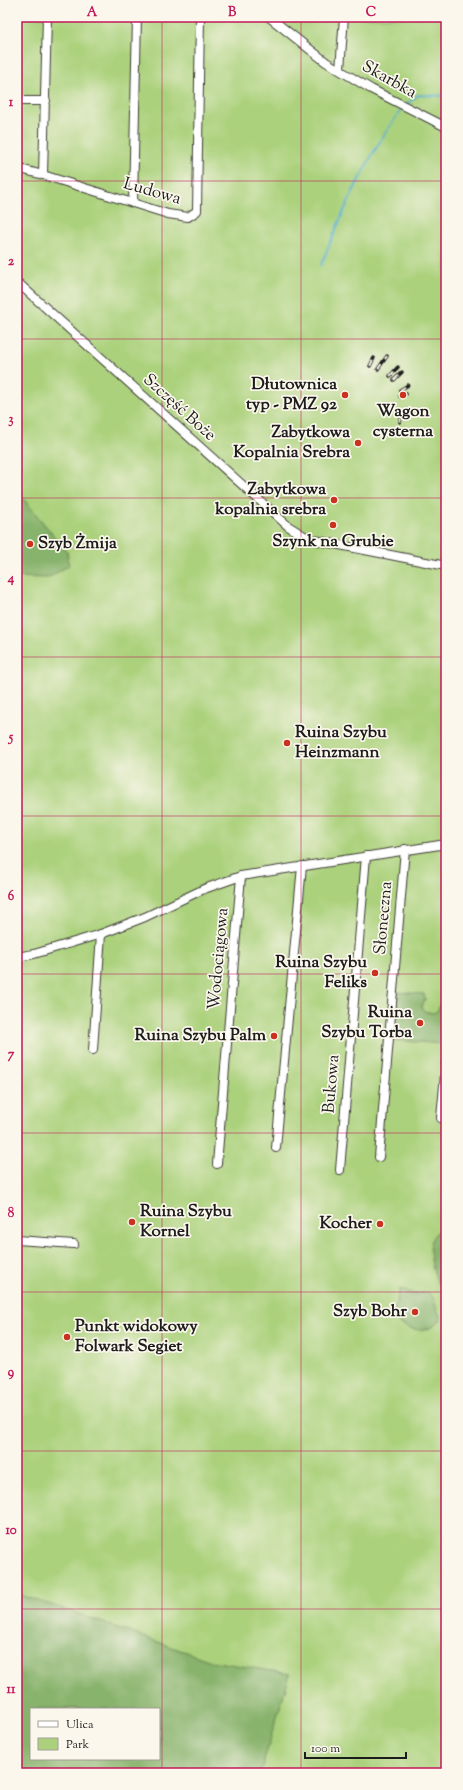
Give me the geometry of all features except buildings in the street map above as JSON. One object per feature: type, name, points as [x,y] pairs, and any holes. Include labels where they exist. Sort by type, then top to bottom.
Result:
[{"type":"street","points":[[43,175],[47,17]]},
{"type":"street","points":[[133,203],[137,17]]},
{"type":"street","name":"Ludowa","points":[[17,168],[168,214],[188,217],[197,210],[200,17]]},
{"type":"street","name":"Skarbka","points":[[269,17],[326,62],[370,88],[446,127]]},
{"type":"street","name":"Skarbka","points":[[340,69],[344,17]]},
{"type":"street","points":[[17,101],[46,101]]},
{"type":"street","name":"Szczęść Boże","points":[[17,282],[288,526],[310,539],[446,566]]},
{"type":"street","name":"Wodociągowa","points":[[17,957],[34,954],[101,934],[146,918],[204,889],[241,876],[405,849],[446,844]]},
{"type":"street","name":"Słoneczna","points":[[379,1157],[405,849]]},
{"type":"street","name":"Bukowa","points":[[340,1170],[366,856]]},
{"type":"street","points":[[276,1148],[302,866]]},
{"type":"street","name":"Wodociągowa","points":[[217,1164],[241,876]]},
{"type":"street","points":[[93,1050],[101,934]]},
{"type":"street","points":[[441,1118],[446,1063]]},
{"type":"street","points":[[17,1240],[74,1244]]},
{"type":"green space","points":[[17,17],[446,17],[446,1773],[17,1773]]},
{"type":"green space","points":[[17,491],[67,552],[69,565],[48,578],[17,577]]},
{"type":"green space","points":[[396,992],[424,994],[425,1000],[421,1007],[424,1011],[434,1013],[438,1010],[440,1004],[446,1005],[444,1044],[392,1040]]},
{"type":"green space","points":[[446,1224],[446,1285],[440,1285],[433,1270],[430,1246],[433,1236]]},
{"type":"green space","points":[[400,1289],[414,1294],[428,1292],[434,1299],[441,1319],[436,1325],[423,1330],[416,1330],[397,1322],[392,1317]]},
{"type":"green space","points":[[17,1594],[70,1611],[211,1661],[290,1674],[260,1773],[17,1773]]},
{"type":"waterway","points":[[407,104],[418,95],[446,96]]},
{"type":"waterway","points":[[321,265],[356,185],[388,128],[401,110]]},
{"type":"railway","points":[[378,369],[387,356]]},
{"type":"railway","points":[[370,366],[374,358]]},
{"type":"railway","points":[[390,376],[398,367]]},
{"type":"railway","points":[[394,380],[402,372]]},
{"type":"railway","points":[[400,390],[408,385]]},
{"type":"railway","points":[[400,396],[406,394]]},
{"type":"railway","points":[[400,422],[401,418]]},
{"type":"place","name":"Dłutownica typ - PMZ 92","points":[[345,395]]},
{"type":"place","name":"Wagon cysterna","points":[[403,395]]},
{"type":"place","name":"Zabytkowa Kopalnia Srebra","points":[[358,443]]},
{"type":"place","name":"Zabytkowa kopalnia srebra","points":[[334,500]]},
{"type":"place","name":"Szynk na Grubie","points":[[333,525]]},
{"type":"place","name":"Szyb Żmija","points":[[30,544]]},
{"type":"place","name":"Ruina Szybu Heinzmann","points":[[287,743]]},
{"type":"place","name":"Ruina Szybu Feliks","points":[[375,973]]},
{"type":"place","name":"Ruina Szybu Torba","points":[[420,1023]]},
{"type":"place","name":"Ruina Szybu Palm","points":[[274,1036]]},
{"type":"place","name":"Ruina Szybu Kornel","points":[[132,1222]]},
{"type":"place","name":"Kocher","points":[[380,1224]]},
{"type":"place","name":"Szyb Bohr","points":[[415,1312]]},
{"type":"place","name":"Punkt widokowy Folwark Segiet","points":[[67,1337]]}]
